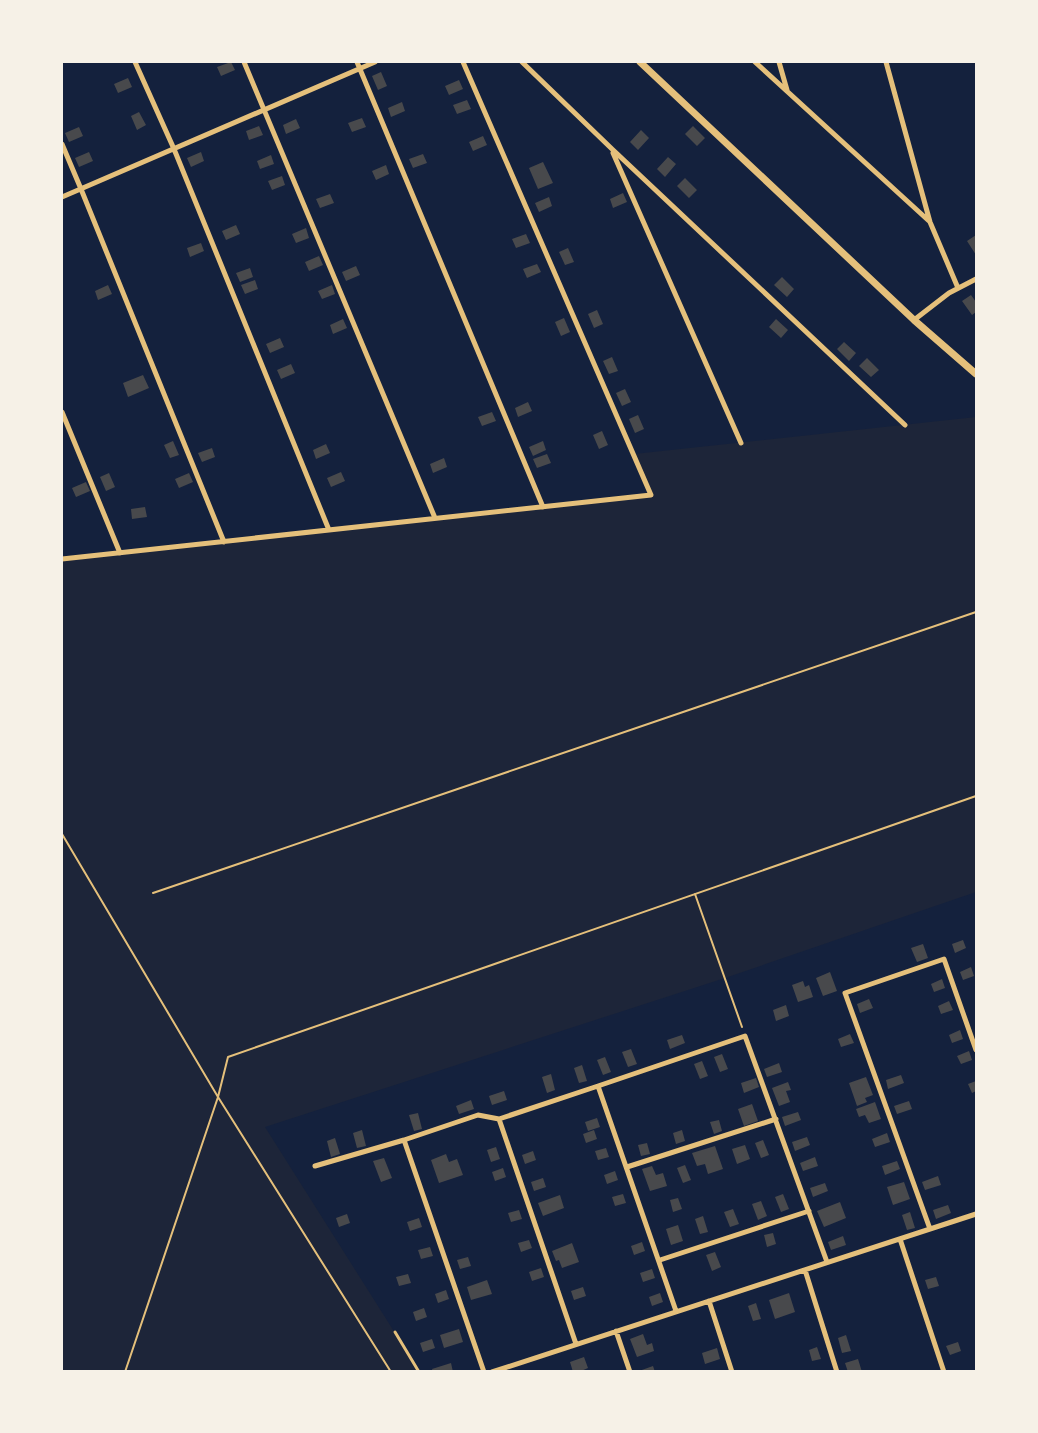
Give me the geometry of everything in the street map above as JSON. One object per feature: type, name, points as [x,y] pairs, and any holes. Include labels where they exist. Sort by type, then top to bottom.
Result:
[{"type":"street","points":[[135,62],[174,149],[329,530]]},
{"type":"street","points":[[244,62],[435,518]]},
{"type":"street","points":[[357,62],[543,507]]},
{"type":"street","points":[[62,197],[375,62]]},
{"type":"street","points":[[62,559],[651,495],[463,62]]},
{"type":"street","points":[[522,62],[905,425]]},
{"type":"street","points":[[640,62],[914,320],[976,374]]},
{"type":"street","points":[[755,62],[930,222]]},
{"type":"street","points":[[779,62],[788,92]]},
{"type":"street","points":[[886,62],[930,222],[958,288]]},
{"type":"street","points":[[62,144],[224,542]]},
{"type":"street","points":[[612,149],[741,443]]},
{"type":"street","points":[[914,320],[949,293],[976,279]]},
{"type":"street","points":[[62,412],[120,553]]},
{"type":"street","points":[[930,1229],[845,993],[944,959],[976,1050]]},
{"type":"street","points":[[315,1166],[478,1115],[499,1119],[745,1036],[827,1262]]},
{"type":"street","points":[[598,1086],[676,1311]]},
{"type":"street","points":[[499,1119],[576,1344]]},
{"type":"street","points":[[627,1167],[776,1119]]},
{"type":"street","points":[[404,1140],[484,1371]]},
{"type":"street","points":[[660,1260],[809,1211]]},
{"type":"street","points":[[492,1371],[976,1214]]},
{"type":"street","points":[[900,1239],[944,1371]]},
{"type":"street","points":[[805,1270],[837,1371]]},
{"type":"street","points":[[709,1301],[732,1371]]},
{"type":"street","points":[[616,1331],[630,1371]]},
{"type":"lane","points":[[395,1332],[419,1371]]},
{"type":"path","points":[[153,893],[976,612]]},
{"type":"path","points":[[125,1371],[218,1097],[228,1057],[976,796]]},
{"type":"path","points":[[62,834],[218,1097],[391,1371]]},
{"type":"path","points":[[695,894],[745,1036]]},
{"type":"shaded area","points":[[976,417],[976,892],[725,978],[265,1127],[419,1371],[62,1371],[62,559],[651,495],[634,454]]},
{"type":"building","points":[[231,62],[235,70],[221,76],[217,67]]},
{"type":"building","points":[[381,72],[387,86],[378,90],[372,76]]},
{"type":"building","points":[[128,78],[132,87],[118,93],[114,84]]},
{"type":"building","points":[[459,80],[463,89],[449,95],[445,86]]},
{"type":"building","points":[[467,100],[471,109],[457,114],[453,105]]},
{"type":"building","points":[[402,102],[405,111],[391,117],[388,108]]},
{"type":"building","points":[[139,112],[146,125],[137,130],[131,116]]},
{"type":"building","points":[[362,118],[366,127],[352,132],[348,123]]},
{"type":"building","points":[[296,119],[300,128],[286,134],[283,125]]},
{"type":"building","points":[[259,126],[263,135],[249,140],[246,131]]},
{"type":"building","points":[[693,126],[705,138],[697,146],[685,134]]},
{"type":"building","points":[[79,127],[83,136],[69,142],[65,133]]},
{"type":"building","points":[[641,130],[649,138],[638,150],[630,142]]},
{"type":"building","points":[[483,136],[487,145],[473,151],[469,142]]},
{"type":"building","points":[[89,152],[93,161],[79,167],[75,158]]},
{"type":"building","points":[[201,152],[204,161],[191,167],[187,158]]},
{"type":"building","points":[[423,154],[427,163],[413,168],[409,159]]},
{"type":"building","points":[[271,155],[274,164],[260,169],[257,161]]},
{"type":"building","points":[[668,157],[676,164],[665,177],[657,169]]},
{"type":"building","points":[[543,162],[553,183],[538,189],[529,168]]},
{"type":"building","points":[[386,165],[389,174],[376,180],[372,171]]},
{"type":"building","points":[[282,176],[285,185],[272,190],[268,181]]},
{"type":"building","points":[[685,178],[697,190],[689,198],[677,186]]},
{"type":"building","points":[[623,193],[627,202],[613,208],[610,199]]},
{"type":"building","points":[[330,194],[334,203],[320,208],[316,199]]},
{"type":"building","points":[[549,197],[552,206],[539,212],[535,203]]},
{"type":"building","points":[[236,225],[240,234],[226,240],[222,231]]},
{"type":"building","points":[[306,228],[309,238],[296,243],[292,234]]},
{"type":"building","points":[[526,234],[530,243],[516,248],[512,239]]},
{"type":"building","points":[[976,235],[976,255],[967,241]]},
{"type":"building","points":[[201,243],[204,251],[190,257],[187,248]]},
{"type":"building","points":[[568,248],[574,262],[565,265],[559,252]]},
{"type":"building","points":[[319,256],[323,265],[309,271],[305,262]]},
{"type":"building","points":[[537,264],[541,272],[527,278],[523,269]]},
{"type":"building","points":[[356,266],[360,275],[346,281],[342,272]]},
{"type":"building","points":[[250,268],[253,277],[240,282],[236,273]]},
{"type":"building","points":[[782,277],[794,289],[787,297],[774,285]]},
{"type":"building","points":[[255,280],[258,289],[245,294],[241,285]]},
{"type":"building","points":[[108,285],[112,294],[98,300],[95,291]]},
{"type":"building","points":[[332,285],[335,294],[322,299],[318,291]]},
{"type":"building","points":[[971,295],[976,302],[976,312],[972,315],[962,301]]},
{"type":"building","points":[[597,310],[603,324],[594,328],[588,314]]},
{"type":"building","points":[[564,318],[570,332],[561,336],[555,322]]},
{"type":"building","points":[[343,319],[347,328],[333,334],[330,325]]},
{"type":"building","points":[[776,319],[788,330],[781,338],[769,327]]},
{"type":"building","points":[[280,338],[284,347],[270,353],[266,344]]},
{"type":"building","points":[[844,342],[856,353],[849,361],[837,349]]},
{"type":"building","points":[[612,357],[618,371],[609,374],[603,361]]},
{"type":"building","points":[[867,358],[879,370],[871,377],[859,366]]},
{"type":"building","points":[[291,364],[295,373],[281,379],[277,370]]},
{"type":"building","points":[[143,375],[149,388],[128,397],[123,383]]},
{"type":"building","points":[[625,389],[631,402],[622,406],[616,393]]},
{"type":"building","points":[[528,402],[532,411],[518,417],[515,408]]},
{"type":"building","points":[[492,412],[496,421],[482,426],[478,417]]},
{"type":"building","points":[[638,415],[644,429],[635,433],[629,419]]},
{"type":"building","points":[[602,431],[608,445],[599,449],[593,435]]},
{"type":"building","points":[[173,441],[179,455],[170,458],[164,445]]},
{"type":"building","points":[[543,441],[546,450],[533,456],[529,447]]},
{"type":"building","points":[[326,444],[330,453],[316,459],[313,450]]},
{"type":"building","points":[[212,448],[215,457],[202,462],[198,453]]},
{"type":"building","points":[[547,454],[551,463],[537,468],[533,459]]},
{"type":"building","points":[[444,458],[447,467],[433,473],[430,464]]},
{"type":"building","points":[[341,472],[345,481],[331,487],[327,478]]},
{"type":"building","points":[[109,473],[115,487],[106,491],[100,477]]},
{"type":"building","points":[[189,473],[193,482],[179,488],[175,479]]},
{"type":"building","points":[[86,482],[90,491],[76,497],[72,488]]},
{"type":"building","points":[[145,507],[147,517],[132,519],[131,509]]},
{"type":"building","points":[[963,940],[966,948],[955,953],[952,944]]},
{"type":"building","points":[[923,944],[928,958],[917,962],[911,948]]},
{"type":"building","points":[[971,967],[974,976],[963,980],[960,972]]},
{"type":"building","points":[[830,972],[837,991],[823,996],[816,978]]},
{"type":"building","points":[[942,979],[945,988],[934,992],[931,984]]},
{"type":"building","points":[[803,981],[805,987],[809,985],[813,997],[798,1002],[792,985]]},
{"type":"building","points":[[869,999],[873,1008],[860,1013],[857,1004]]},
{"type":"building","points":[[949,1001],[953,1010],[941,1014],[938,1006]]},
{"type":"building","points":[[786,1005],[789,1016],[776,1021],[773,1010]]},
{"type":"building","points":[[960,1030],[963,1039],[952,1043],[949,1035]]},
{"type":"building","points":[[850,1034],[854,1043],[841,1047],[838,1039]]},
{"type":"building","points":[[682,1035],[685,1043],[670,1049],[667,1040]]},
{"type":"building","points":[[631,1049],[637,1064],[628,1067],[622,1052]]},
{"type":"building","points":[[969,1051],[972,1060],[961,1064],[957,1056]]},
{"type":"building","points":[[722,1054],[728,1069],[720,1072],[714,1057]]},
{"type":"building","points":[[605,1057],[611,1072],[603,1075],[597,1060]]},
{"type":"building","points":[[702,1061],[708,1076],[700,1079],[694,1064]]},
{"type":"building","points":[[779,1063],[782,1072],[767,1077],[764,1069]]},
{"type":"building","points":[[582,1065],[587,1081],[579,1083],[574,1068]]},
{"type":"building","points":[[551,1074],[555,1090],[547,1093],[542,1077]]},
{"type":"building","points":[[901,1075],[904,1083],[888,1089],[886,1080]]},
{"type":"building","points":[[866,1077],[873,1095],[865,1098],[867,1102],[857,1106],[849,1083]]},
{"type":"building","points":[[756,1078],[759,1087],[744,1093],[741,1083]]},
{"type":"building","points":[[976,1081],[976,1091],[972,1093],[968,1084]]},
{"type":"building","points":[[788,1082],[791,1090],[786,1091],[790,1102],[779,1106],[772,1088]]},
{"type":"building","points":[[504,1091],[507,1100],[492,1105],[489,1096]]},
{"type":"building","points":[[471,1100],[474,1109],[459,1114],[456,1106]]},
{"type":"building","points":[[909,1101],[912,1109],[897,1114],[894,1106]]},
{"type":"building","points":[[875,1102],[881,1119],[869,1123],[865,1115],[859,1117],[856,1109]]},
{"type":"building","points":[[752,1104],[758,1121],[744,1126],[738,1109]]},
{"type":"building","points":[[798,1112],[801,1120],[785,1126],[782,1117]]},
{"type":"building","points":[[418,1113],[422,1129],[414,1131],[409,1115]]},
{"type":"building","points":[[597,1118],[600,1127],[588,1131],[585,1122]]},
{"type":"building","points":[[719,1120],[722,1131],[714,1134],[710,1122]]},
{"type":"building","points":[[362,1130],[366,1146],[357,1148],[353,1133]]},
{"type":"building","points":[[594,1130],[597,1139],[586,1143],[583,1134]]},
{"type":"building","points":[[682,1130],[685,1141],[676,1144],[673,1133]]},
{"type":"building","points":[[887,1133],[890,1142],[875,1147],[872,1139]]},
{"type":"building","points":[[807,1137],[810,1145],[795,1151],[792,1142]]},
{"type":"building","points":[[335,1138],[340,1154],[331,1157],[327,1141]]},
{"type":"building","points":[[763,1140],[769,1155],[761,1158],[755,1143]]},
{"type":"building","points":[[647,1143],[650,1154],[641,1156],[638,1145]]},
{"type":"building","points":[[745,1145],[750,1159],[737,1164],[732,1149]]},
{"type":"building","points":[[715,1146],[723,1169],[708,1174],[705,1164],[697,1166],[692,1153]]},
{"type":"building","points":[[496,1147],[500,1159],[491,1162],[487,1150]]},
{"type":"building","points":[[606,1148],[609,1157],[598,1160],[595,1151]]},
{"type":"building","points":[[533,1151],[536,1160],[525,1164],[522,1155]]},
{"type":"building","points":[[446,1154],[449,1162],[457,1159],[463,1175],[439,1183],[431,1160]]},
{"type":"building","points":[[815,1157],[818,1166],[803,1171],[800,1163]]},
{"type":"building","points":[[384,1158],[392,1178],[381,1182],[373,1161]]},
{"type":"building","points":[[897,1161],[900,1169],[885,1175],[882,1166]]},
{"type":"building","points":[[685,1165],[691,1180],[683,1183],[677,1168]]},
{"type":"building","points":[[652,1166],[656,1175],[663,1173],[667,1186],[650,1191],[642,1169]]},
{"type":"building","points":[[503,1168],[506,1177],[495,1181],[492,1172]]},
{"type":"building","points":[[615,1171],[618,1180],[607,1184],[604,1175]]},
{"type":"building","points":[[938,1176],[941,1185],[925,1190],[922,1182]]},
{"type":"building","points":[[543,1178],[546,1187],[534,1191],[531,1182]]},
{"type":"building","points":[[904,1182],[910,1199],[893,1205],[887,1187]]},
{"type":"building","points":[[825,1183],[828,1191],[813,1197],[810,1188]]},
{"type":"building","points":[[623,1194],[626,1203],[615,1206],[612,1197]]},
{"type":"building","points":[[783,1194],[789,1209],[781,1212],[775,1197]]},
{"type":"building","points":[[560,1195],[564,1208],[543,1216],[538,1203]]},
{"type":"building","points":[[678,1198],[682,1209],[673,1212],[670,1200]]},
{"type":"building","points":[[761,1201],[767,1216],[758,1220],[752,1204]]},
{"type":"building","points":[[840,1202],[846,1218],[824,1227],[817,1211]]},
{"type":"building","points":[[948,1205],[951,1213],[936,1219],[933,1210]]},
{"type":"building","points":[[733,1209],[739,1224],[730,1227],[724,1212]]},
{"type":"building","points":[[519,1210],[522,1219],[511,1222],[508,1213]]},
{"type":"building","points":[[910,1212],[915,1228],[907,1230],[902,1215]]},
{"type":"building","points":[[347,1214],[350,1223],[339,1227],[336,1218]]},
{"type":"building","points":[[703,1216],[708,1232],[700,1234],[695,1219]]},
{"type":"building","points":[[419,1218],[422,1227],[410,1231],[407,1222]]},
{"type":"building","points":[[678,1225],[683,1241],[671,1245],[666,1229]]},
{"type":"building","points":[[773,1233],[776,1244],[767,1247],[764,1235]]},
{"type":"building","points":[[843,1236],[846,1245],[831,1250],[828,1242]]},
{"type":"building","points":[[529,1240],[532,1248],[521,1252],[518,1243]]},
{"type":"building","points":[[642,1242],[645,1251],[634,1255],[631,1246]]},
{"type":"building","points":[[572,1243],[579,1262],[562,1268],[552,1251]]},
{"type":"building","points":[[430,1247],[433,1256],[421,1259],[418,1250]]},
{"type":"building","points":[[715,1252],[721,1267],[712,1271],[706,1255]]},
{"type":"building","points":[[468,1257],[471,1266],[460,1269],[457,1260]]},
{"type":"building","points":[[541,1268],[544,1277],[532,1281],[529,1272]]},
{"type":"building","points":[[652,1269],[655,1278],[643,1282],[640,1273]]},
{"type":"building","points":[[408,1274],[411,1283],[399,1286],[396,1277]]},
{"type":"building","points":[[936,1277],[939,1286],[928,1289],[925,1280]]},
{"type":"building","points":[[487,1280],[492,1294],[471,1300],[467,1287]]},
{"type":"building","points":[[583,1287],[586,1296],[574,1300],[571,1291]]},
{"type":"building","points":[[446,1290],[449,1299],[438,1303],[435,1294]]},
{"type":"building","points":[[660,1293],[663,1302],[652,1306],[649,1297]]},
{"type":"building","points":[[789,1293],[795,1312],[775,1319],[769,1300]]},
{"type":"building","points":[[756,1303],[761,1319],[753,1321],[748,1306]]},
{"type":"building","points":[[424,1308],[427,1317],[416,1321],[413,1312]]},
{"type":"building","points":[[459,1329],[463,1342],[444,1348],[440,1335]]},
{"type":"building","points":[[643,1334],[647,1345],[652,1343],[654,1351],[637,1357],[630,1339]]},
{"type":"building","points":[[846,1335],[851,1351],[842,1353],[838,1338]]},
{"type":"building","points":[[432,1339],[435,1348],[423,1352],[420,1343]]},
{"type":"building","points":[[958,1342],[961,1351],[950,1355],[946,1346]]},
{"type":"building","points":[[817,1347],[821,1359],[812,1361],[809,1350]]},
{"type":"building","points":[[717,1348],[720,1359],[705,1364],[702,1353]]},
{"type":"building","points":[[584,1357],[588,1368],[573,1372],[570,1362]]},
{"type":"building","points":[[858,1359],[862,1372],[848,1372],[845,1363]]},
{"type":"building","points":[[451,1363],[453,1372],[433,1372],[432,1369]]},
{"type":"building","points":[[653,1366],[655,1372],[639,1372],[639,1371]]}]
